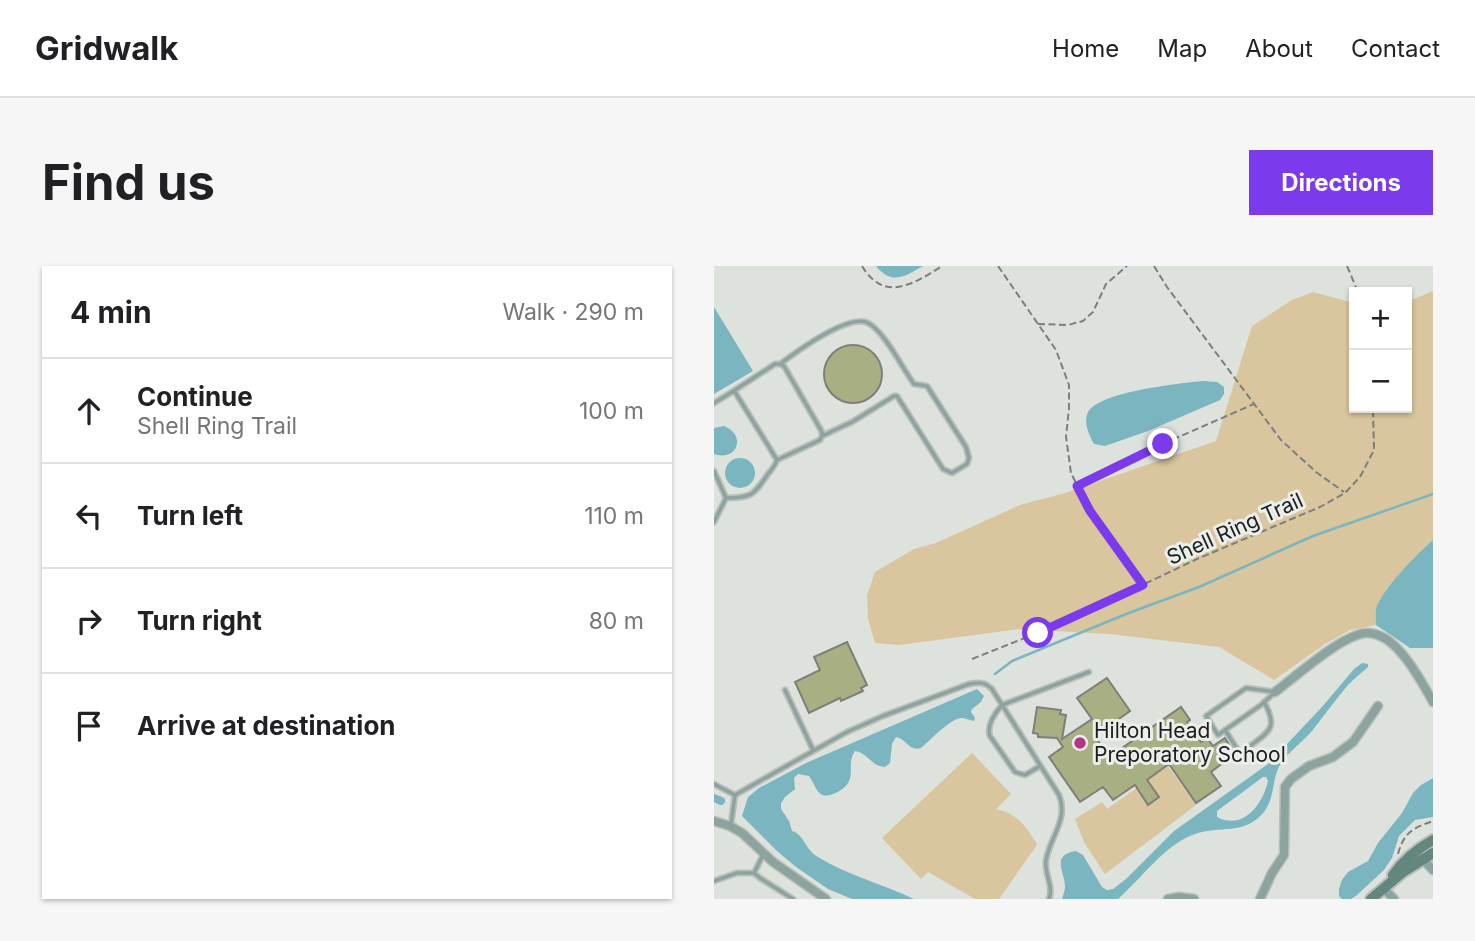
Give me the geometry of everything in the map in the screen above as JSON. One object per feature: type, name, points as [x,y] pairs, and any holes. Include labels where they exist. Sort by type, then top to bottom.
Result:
[{"type":"street","points":[[1275,692],[1320,657],[1353,636],[1364,633],[1375,634],[1393,645],[1404,656],[1433,702]]},
{"type":"street","points":[[1261,898],[1284,855],[1285,787],[1291,779],[1310,766],[1333,757],[1353,741],[1378,706]]},
{"type":"street","points":[[714,821],[742,833],[789,874],[826,899]]},
{"type":"street","points":[[1371,899],[1433,840]]},
{"type":"street","points":[[1419,855],[1433,853]]},
{"type":"street","points":[[1419,855],[1433,870]]},
{"type":"street","points":[[1384,888],[1394,899]]},
{"type":"street","points":[[1168,899],[1194,899]]},
{"type":"lane","points":[[714,403],[846,324],[867,322],[876,329],[914,384],[927,386],[966,447],[969,458],[967,464],[952,472],[943,469],[897,396],[894,396],[852,422],[822,436],[820,440],[777,460]]},
{"type":"lane","points":[[780,364],[784,366],[822,436]]},
{"type":"lane","points":[[726,498],[755,492],[777,460],[735,392],[732,392]]},
{"type":"lane","points":[[714,471],[726,498],[714,523]]},
{"type":"lane","points":[[1040,766],[1025,775],[1016,772],[990,736],[989,725],[1002,705],[1089,672]]},
{"type":"lane","points":[[735,795],[813,750],[883,716],[979,682],[992,689],[1063,804],[1060,826],[1046,859],[1047,876],[1051,886],[1049,899]]},
{"type":"lane","points":[[1246,688],[1275,692],[1218,735],[1206,716],[1246,688]]},
{"type":"lane","points":[[785,690],[813,750]]},
{"type":"lane","points":[[1225,730],[1239,752],[1244,751],[1268,731],[1272,724],[1271,715],[1264,702]]},
{"type":"lane","points":[[714,784],[735,795]]},
{"type":"lane","points":[[730,826],[735,795]]},
{"type":"lane","points":[[754,873],[764,853]]},
{"type":"lane","points":[[714,881],[737,873],[754,873],[793,899]]},
{"type":"path","points":[[862,266],[878,283],[887,288],[898,288],[907,286],[942,266]]},
{"type":"path","points":[[999,266],[1056,350],[1069,385],[1066,437],[1071,473],[1090,511],[1143,585]]},
{"type":"path","points":[[1038,324],[1068,325],[1083,321],[1093,312],[1106,284],[1127,266]]},
{"type":"path","points":[[1154,266],[1280,440],[1345,493]]},
{"type":"path","points":[[1347,266],[1357,287]]},
{"type":"path","points":[[1077,486],[1142,453],[1254,404]]},
{"type":"path","name":"Shell Ring Trail","points":[[972,659],[1060,624],[1197,559],[1320,507],[1345,493],[1360,477],[1374,450],[1373,413]]},
{"type":"shaded area","points":[[1433,291],[1433,540],[1385,592],[1376,609],[1376,625],[1350,630],[1274,680],[1219,647],[1110,634],[1019,629],[899,645],[875,643],[868,619],[867,595],[875,572],[914,549],[936,543],[1020,505],[1065,493],[1216,441],[1252,326],[1292,300],[1313,292],[1349,302],[1349,413],[1412,413],[1412,300]]},
{"type":"shaded area","points":[[972,753],[1011,794],[996,809],[1021,822],[1037,845],[999,899],[975,899],[928,872],[921,879],[882,838]]},
{"type":"shaded area","points":[[1168,766],[1196,805],[1105,874],[1084,842],[1075,819],[1102,802],[1107,809]]},
{"type":"water","points":[[876,266],[923,266],[904,276],[893,277]]},
{"type":"water","points":[[714,307],[753,371],[714,394]]},
{"type":"water","points":[[1203,381],[1217,382],[1224,387],[1220,400],[1148,431],[1105,446],[1094,444],[1086,420],[1088,412],[1095,405],[1141,390]]},
{"type":"water","points":[[724,426],[735,435],[736,446],[728,454],[714,454],[714,428]]},
{"type":"water","points":[[740,458],[751,462],[755,473],[751,484],[740,488],[729,484],[725,473],[729,462]]},
{"type":"water","points":[[1433,540],[1433,648],[1410,648],[1376,625],[1376,609],[1392,582]]},
{"type":"water","points":[[1362,663],[1368,664],[1312,731],[1282,762],[1268,806],[1256,819],[1240,827],[1204,831],[1184,839],[1164,853],[1118,899],[1062,899],[1065,887],[1061,865],[1063,856],[1076,851],[1083,855],[1102,887],[1113,889],[1174,831],[1268,764]],"holes":[[[1266,777],[1268,781],[1262,798],[1250,813],[1235,821],[1217,817],[1217,811]]]},
{"type":"water","points":[[977,689],[984,696],[972,709],[974,721],[963,718],[953,721],[917,749],[896,737],[892,744],[890,763],[885,767],[855,751],[850,779],[842,789],[833,794],[820,794],[809,776],[798,774],[794,778],[795,789],[781,803],[781,809],[792,831],[800,836],[814,854],[830,864],[914,899],[852,899],[828,889],[777,851],[742,816],[748,797],[759,788],[806,763]]},
{"type":"water","points":[[1433,778],[1433,817],[1415,820],[1399,836],[1392,858],[1384,870],[1357,895],[1351,899],[1342,899],[1339,889],[1348,872],[1368,861],[1413,793]]},
{"type":"building","points":[[853,345],[864,347],[877,358],[882,374],[880,385],[869,398],[853,403],[842,401],[829,390],[824,374],[826,363],[837,350]]},
{"type":"building","points":[[847,642],[867,685],[861,688],[863,691],[841,701],[840,698],[809,713],[795,682],[820,670],[814,657]]},
{"type":"building","name":"Hilton Head Preporatory School","points":[[1107,678],[1130,711],[1095,736],[1109,757],[1181,707],[1190,720],[1187,722],[1201,742],[1207,738],[1213,746],[1225,738],[1232,750],[1225,755],[1228,759],[1211,772],[1221,786],[1196,803],[1169,764],[1147,780],[1159,797],[1148,805],[1135,785],[1113,800],[1103,787],[1080,802],[1049,757],[1063,747],[1057,738],[1038,737],[1038,734],[1033,733],[1037,707],[1061,710],[1060,714],[1066,715],[1062,739],[1092,719],[1077,698]]},
{"type":"waterway","points":[[995,674],[1012,661],[1199,587],[1313,536],[1433,494]]},
{"type":"waterway","points":[[714,798],[721,801]]},
{"type":"place","name":"Hilton Head Preporatory School","points":[[1080,743]]},
{"type":"route","points":[[1038,633],[1143,585],[1090,511],[1077,486],[1163,444]]}]
